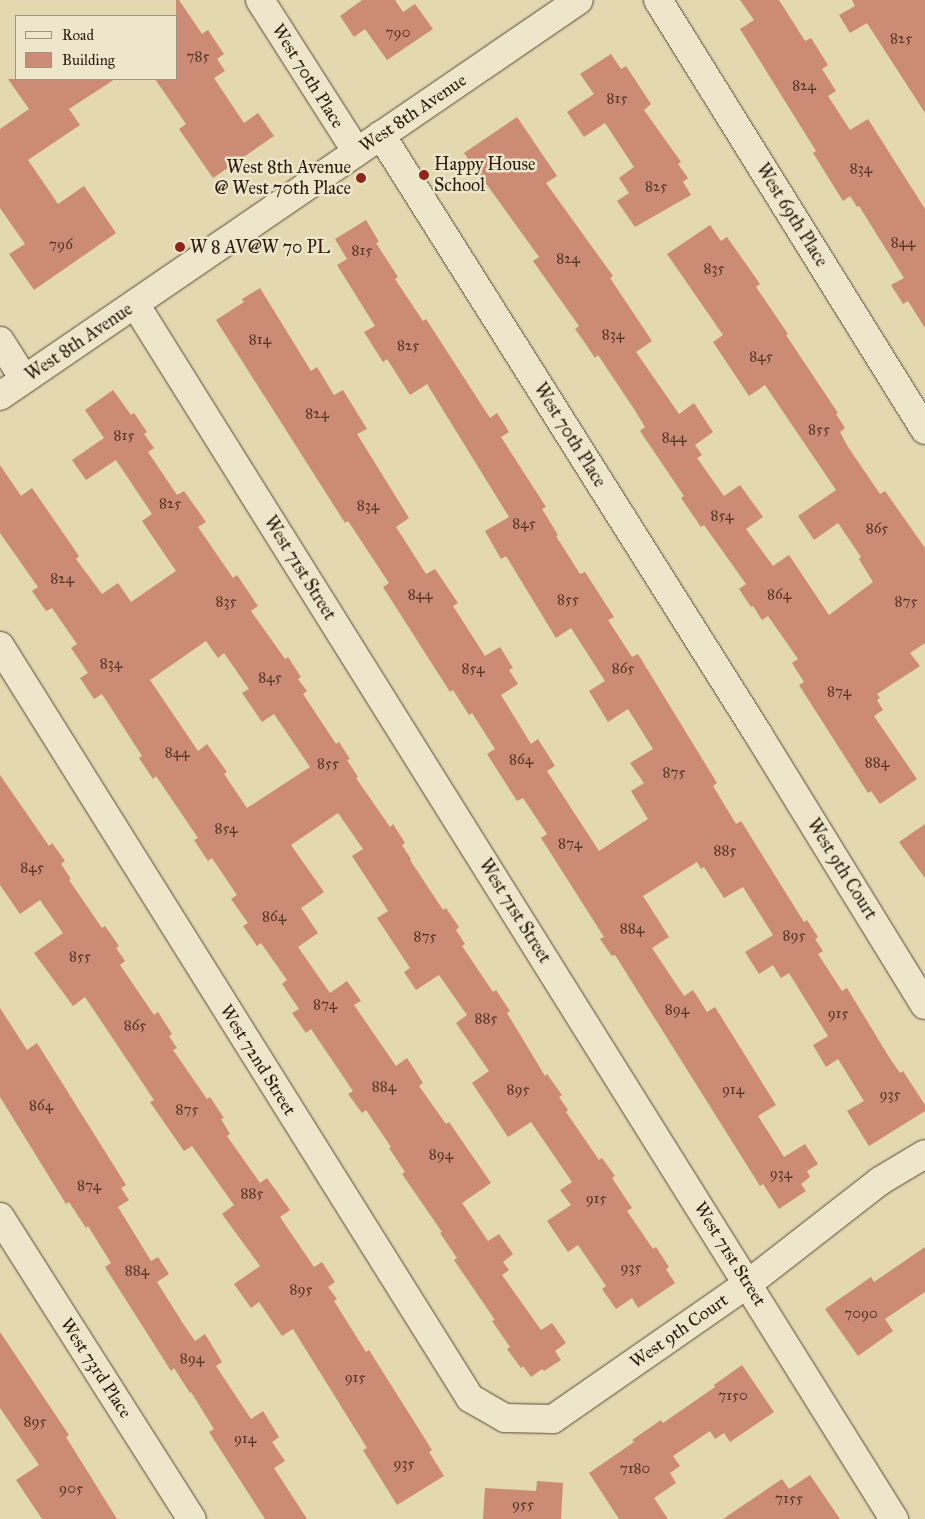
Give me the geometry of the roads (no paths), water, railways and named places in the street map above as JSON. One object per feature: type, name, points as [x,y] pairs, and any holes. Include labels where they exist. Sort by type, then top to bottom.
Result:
[{"type":"street","name":"West 70th Place","points":[[260,0],[357,152]]},
{"type":"street","name":"West 8th Avenue","points":[[0,396],[579,0]]},
{"type":"street","name":"West 69th Place","points":[[658,0],[925,430]]},
{"type":"street","name":"West 70th Place","points":[[381,135],[758,734]]},
{"type":"street","name":"West 71st Street","points":[[135,304],[749,1283],[894,1519]]},
{"type":"street","points":[[0,341],[24,379]]},
{"type":"street","name":"West 72nd Street","points":[[0,646],[470,1398],[505,1418],[553,1419]]},
{"type":"street","name":"West 9th Court","points":[[758,734],[925,1004]]},
{"type":"street","name":"West 9th Court","points":[[553,1419],[749,1283],[880,1181],[925,1154]]},
{"type":"street","name":"West 73rd Place","points":[[0,1217],[192,1519]]},
{"type":"place","name":"Happy House School","points":[[424,175]]},
{"type":"place","name":"West 8th Avenue @ West 70th Place","points":[[361,178]]},
{"type":"place","name":"W 8 AV@W 70 PL","points":[[180,247]]}]
